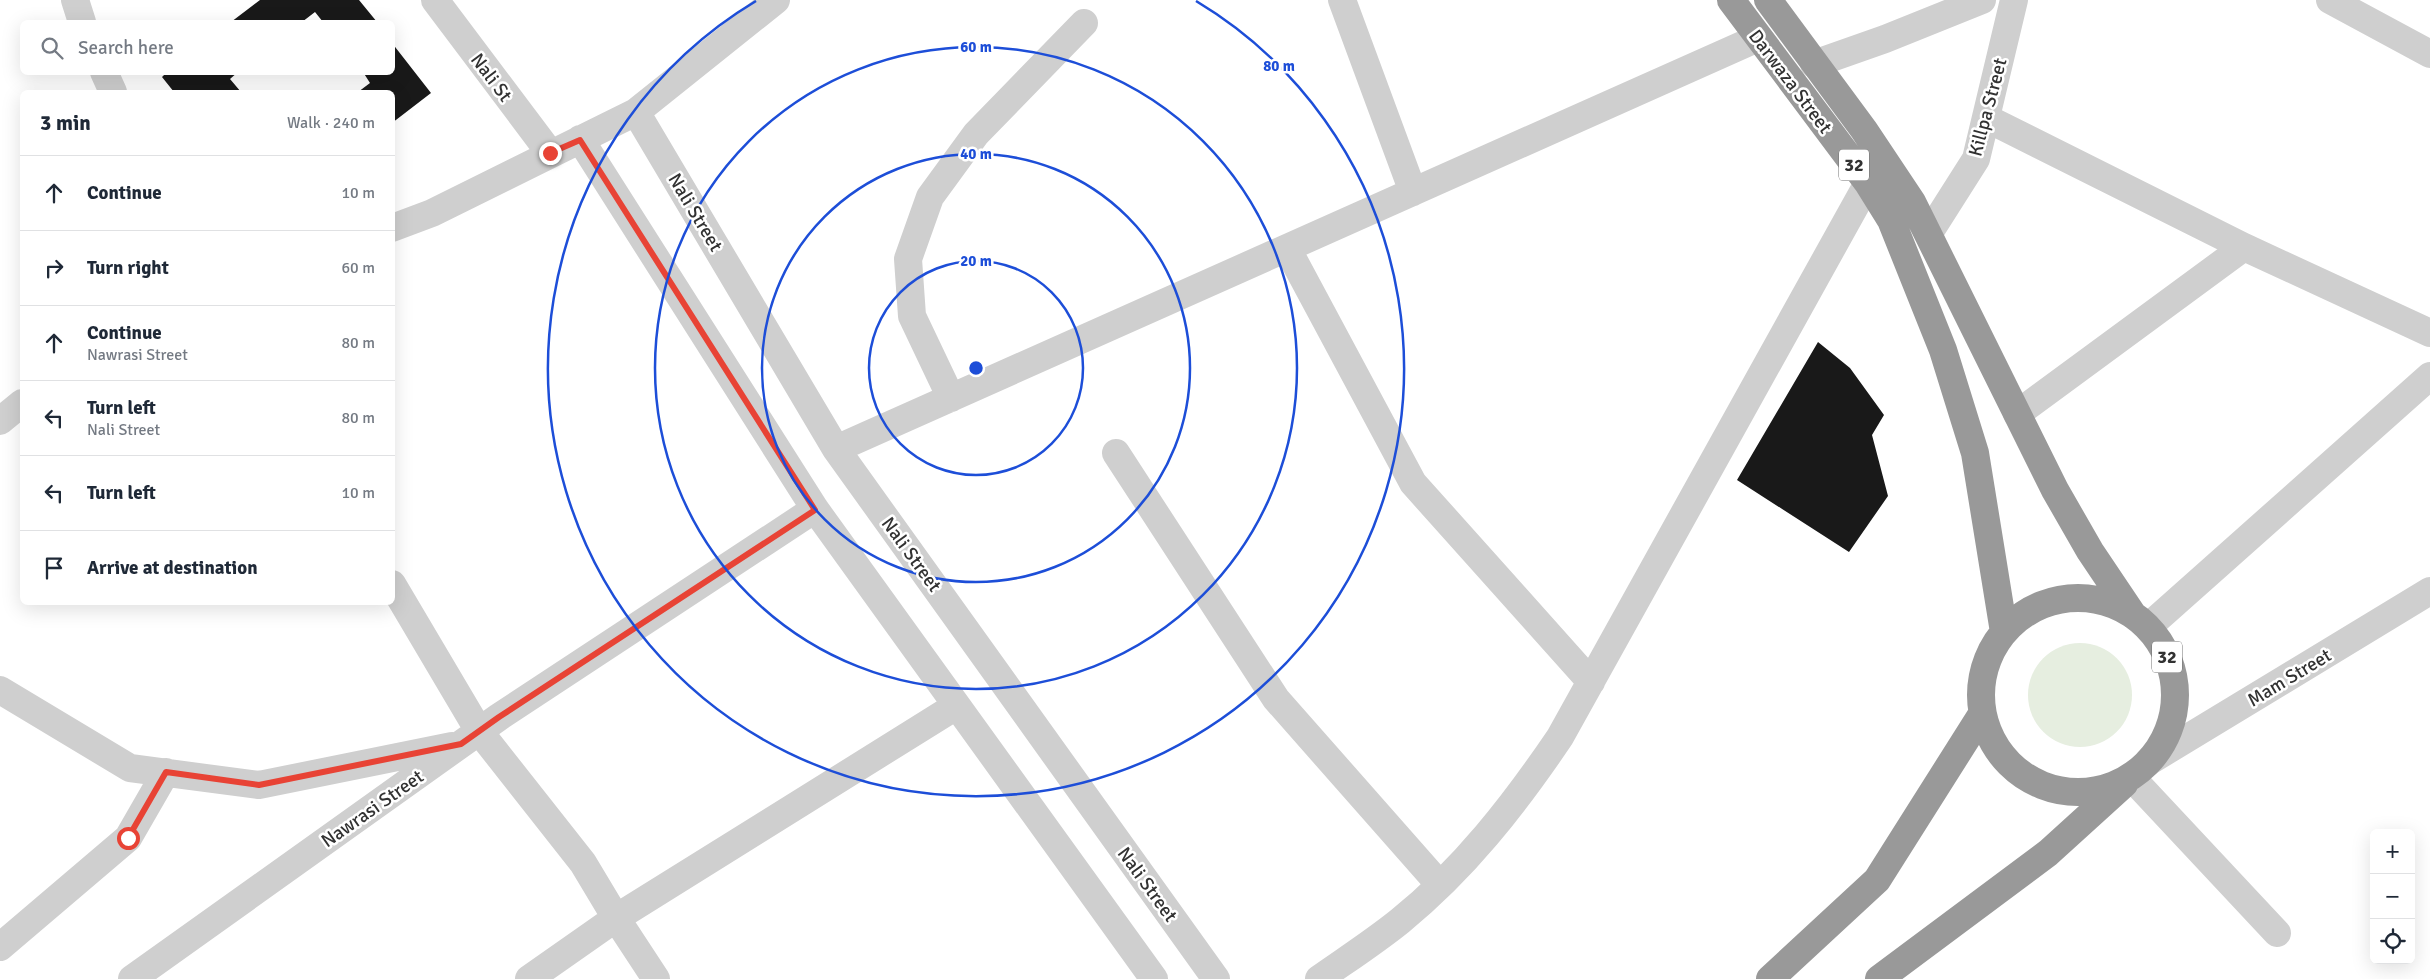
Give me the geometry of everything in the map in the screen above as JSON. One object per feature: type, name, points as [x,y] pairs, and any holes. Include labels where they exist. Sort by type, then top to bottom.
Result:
[{"type":"highway","name":"Darwaza Street","points":[[1731,0],[1868,184],[1891,220],[1944,350],[1975,453],[2004,632]]},
{"type":"highway","name":"32","points":[[1768,0],[1894,173],[1929,233],[2055,490],[2090,551],[2141,621],[2161,644],[2170,663],[2175,684],[2175,705],[2170,726],[2161,746],[2139,769],[2048,853],[1882,978]]},
{"type":"highway","name":"32","points":[[2139,769],[2112,786],[2091,792],[2070,792],[2049,788],[2030,780],[2012,768],[1998,752],[1988,734],[1982,714],[1981,692],[1984,670],[1992,650],[2004,632],[2019,618],[2036,607],[2055,600],[2075,598],[2096,599],[2115,605],[2141,621]]},
{"type":"highway","points":[[1770,979],[1877,880],[1982,714]]},
{"type":"street","points":[[75,0],[81,20]]},
{"type":"street","name":"Nali St","points":[[435,0],[550,153]]},
{"type":"street","points":[[395,227],[432,213],[636,112],[776,0]]},
{"type":"street","points":[[1342,0],[1413,192]]},
{"type":"street","points":[[1814,64],[1982,0]]},
{"type":"street","name":"Killpa Street","points":[[1929,233],[1976,159],[2014,0]]},
{"type":"street","points":[[2330,0],[2430,54]]},
{"type":"street","points":[[951,398],[912,316],[908,259],[930,197],[976,134],[1084,23]]},
{"type":"street","points":[[836,449],[1758,38]]},
{"type":"street","points":[[105,75],[112,90]]},
{"type":"street","name":"Nali Street","points":[[636,112],[836,449],[1216,979]]},
{"type":"street","points":[[1986,118],[2244,248],[2430,333]]},
{"type":"street","points":[[580,140],[815,510],[1154,979]]},
{"type":"street","points":[[1319,979],[1399,921],[1440,885],[1484,839],[1524,790],[1560,738],[1868,184]]},
{"type":"street","points":[[1287,248],[1413,482],[1591,682]]},
{"type":"street","points":[[2017,414],[2244,248]]},
{"type":"street","points":[[2141,621],[2430,376]]},
{"type":"street","points":[[0,422],[20,406]]},
{"type":"street","points":[[1116,453],[1276,700],[1440,885]]},
{"type":"street","name":"Nawrasi Street","points":[[132,979],[470,738],[815,510]]},
{"type":"street","points":[[395,590],[470,738],[583,863],[656,979]]},
{"type":"street","name":"Mam Street","points":[[2139,769],[2426,601]]},
{"type":"street","points":[[0,690],[130,768],[259,785],[470,738]]},
{"type":"street","points":[[529,979],[616,918],[956,706]]},
{"type":"street","points":[[2139,769],[2278,933]]},
{"type":"street","points":[[0,947],[128,838],[166,772]]},
{"type":"shaded area","points":[[2080,643],[2100,647],[2109,652],[2123,666],[2128,675],[2132,695],[2128,715],[2123,724],[2109,738],[2100,743],[2080,747],[2060,743],[2051,738],[2037,724],[2032,715],[2028,695],[2032,675],[2037,666],[2051,652],[2060,647]]},
{"type":"building","points":[[260,0],[359,0],[375,20],[321,20],[315,12],[305,20],[234,20]]},
{"type":"building","points":[[395,47],[431,93],[395,121],[395,90],[361,90],[370,83],[365,75],[395,75]]},
{"type":"building","points":[[164,75],[235,75],[230,79],[239,90],[172,90],[162,77]]},
{"type":"building","points":[[1818,342],[1850,368],[1884,415],[1872,435],[1888,496],[1849,552],[1737,480]]},
{"type":"route","points":[[128,838],[166,772],[259,785],[461,744],[499,717],[815,510],[580,140],[550,153]]}]
